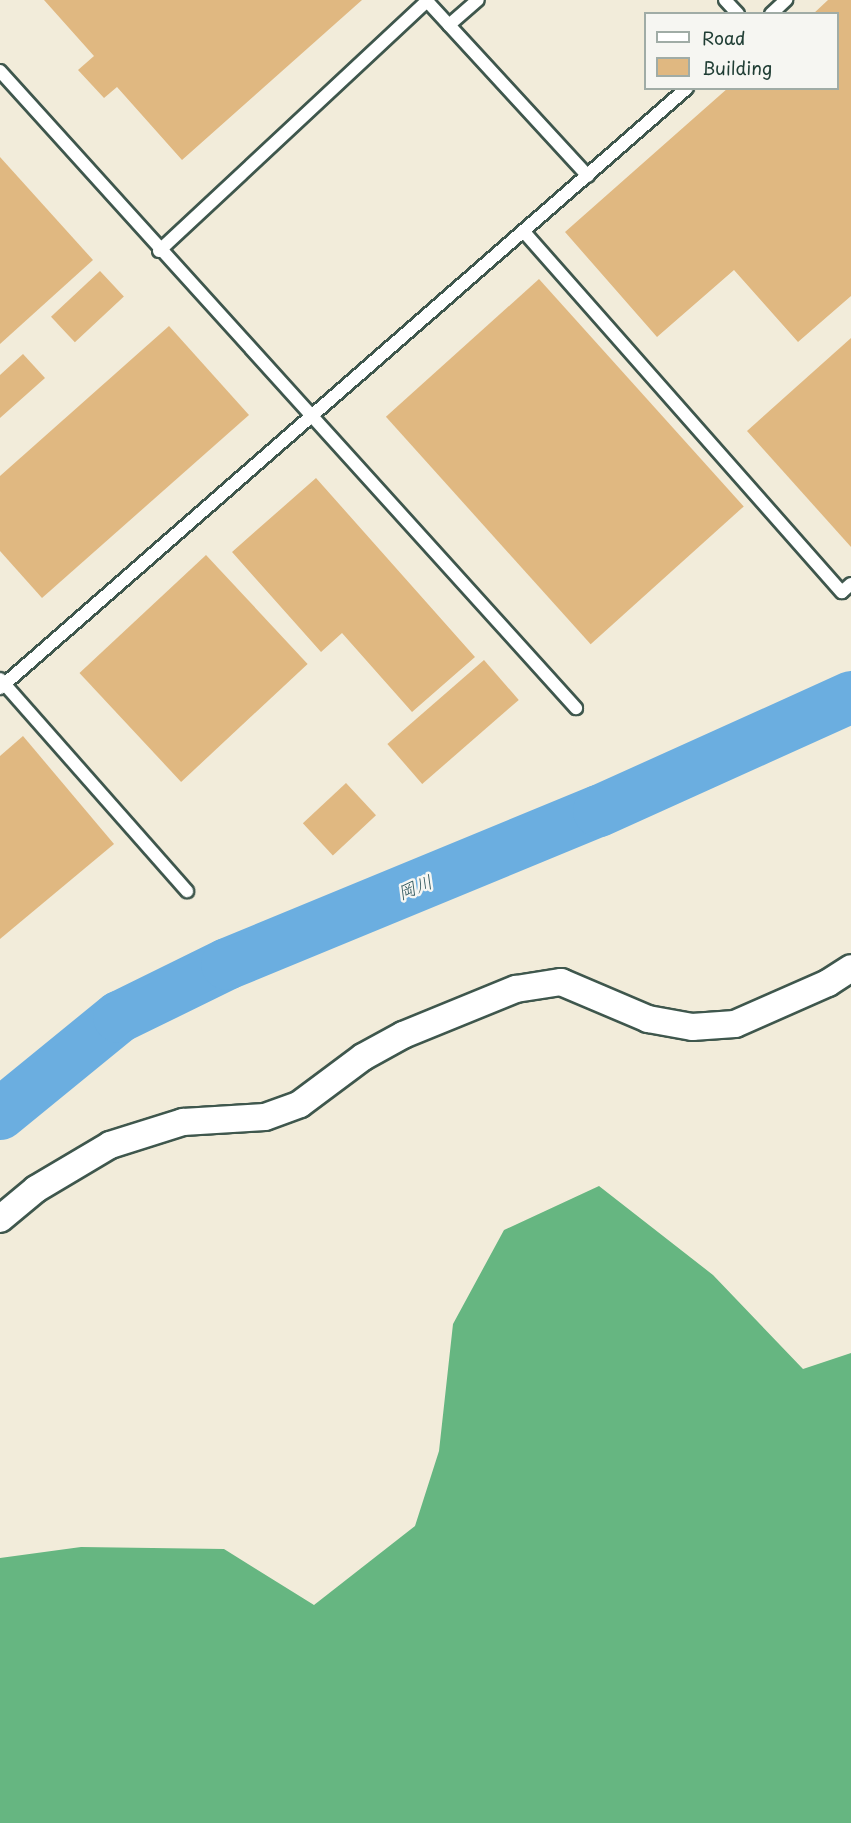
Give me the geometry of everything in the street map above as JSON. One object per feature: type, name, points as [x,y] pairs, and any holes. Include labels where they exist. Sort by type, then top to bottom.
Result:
[{"type":"street","points":[[0,1219],[36,1189],[110,1145],[183,1122],[266,1116],[300,1104],[363,1057],[403,1035],[516,989],[561,982],[648,1018],[703,1026],[735,1024],[828,983],[851,968]]},
{"type":"lane","points":[[449,25],[478,0]]},
{"type":"lane","points":[[725,0],[736,12]]},
{"type":"lane","points":[[773,12],[786,0]]},
{"type":"lane","points":[[159,251],[427,1],[588,176]]},
{"type":"lane","points":[[0,71],[159,251],[576,708]]},
{"type":"lane","points":[[187,891],[1,684],[525,233],[685,90]]},
{"type":"lane","points":[[525,233],[842,592],[851,584]]},
{"type":"green space","points":[[599,1186],[713,1275],[803,1369],[851,1353],[851,1823],[0,1823],[0,1558],[81,1547],[224,1549],[314,1605],[415,1526],[439,1451],[453,1324],[504,1230]]},
{"type":"building","points":[[44,0],[362,0],[182,160],[117,87],[104,98],[78,70],[94,56]]},
{"type":"building","points":[[828,0],[851,0],[851,296],[798,342],[734,270],[657,337],[565,232],[726,90],[839,90],[839,12],[815,12]]},
{"type":"building","points":[[0,157],[93,260],[0,344]]},
{"type":"building","points":[[100,271],[124,297],[75,342],[51,317]]},
{"type":"building","points":[[539,279],[744,506],[591,644],[386,417]]},
{"type":"building","points":[[169,326],[249,415],[42,598],[0,551],[0,476]]},
{"type":"building","points":[[851,338],[851,547],[747,431]]},
{"type":"building","points":[[23,354],[45,378],[0,418],[0,375]]},
{"type":"building","points":[[316,478],[475,657],[412,712],[342,633],[321,652],[232,552]]},
{"type":"building","points":[[206,555],[308,664],[181,782],[79,673]]},
{"type":"building","points":[[484,660],[519,700],[422,784],[387,744]]},
{"type":"building","points":[[23,736],[114,844],[0,939],[0,756]]},
{"type":"building","points":[[346,783],[376,815],[333,855],[303,823]]},
{"type":"waterway","name":"岡川","points":[[0,1114],[119,1017],[227,964],[599,811],[851,697]]}]
